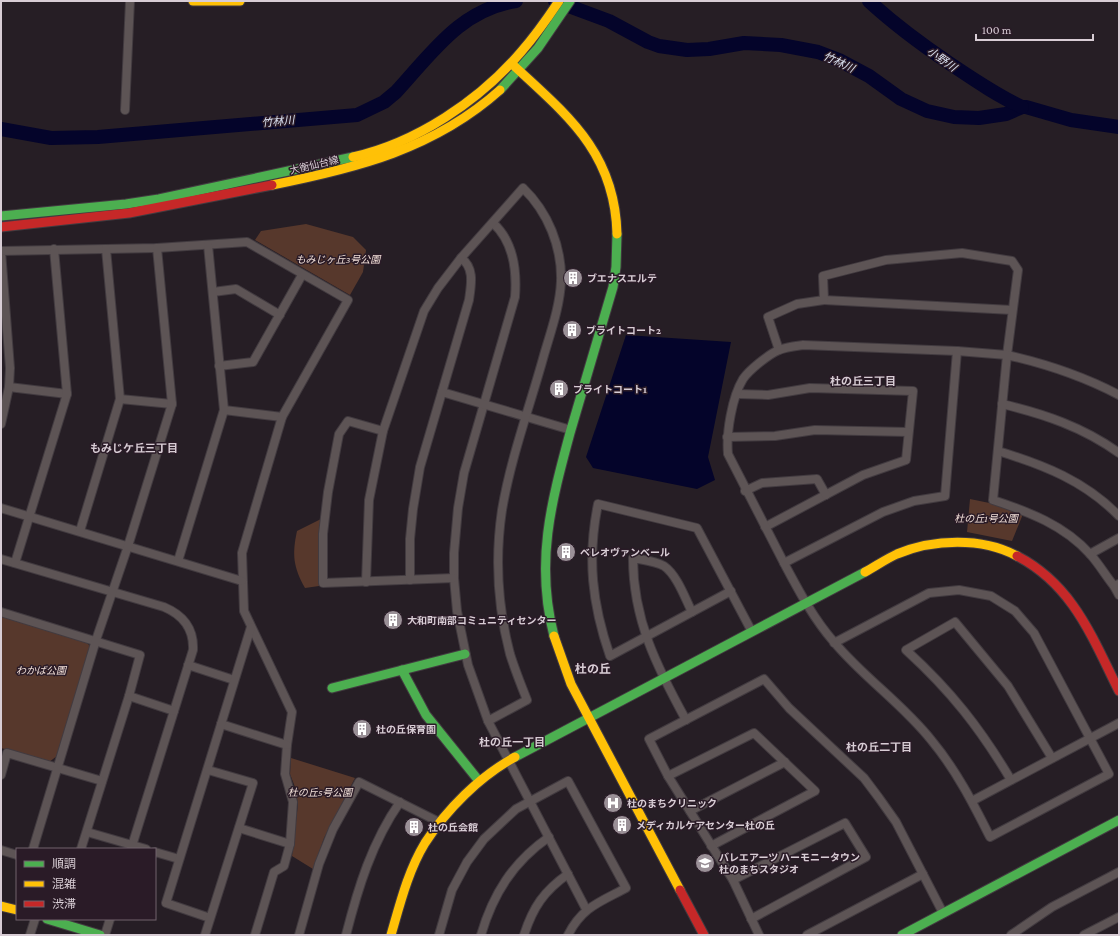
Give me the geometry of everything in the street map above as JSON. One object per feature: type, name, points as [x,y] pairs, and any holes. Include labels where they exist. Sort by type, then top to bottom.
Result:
[{"type":"street","points":[[125,110],[130,1]]},
{"type":"street","points":[[193,1],[240,1]]},
{"type":"street","name":"大衡仙台線","points":[[1,216],[126,204],[159,199],[365,154],[410,137],[451,114],[474,98],[512,64],[551,14],[559,1]]},
{"type":"street","name":"大衡仙台線","points":[[1,227],[128,213],[293,181],[369,163],[412,147],[453,125],[489,100],[520,71],[541,46],[570,1]]},
{"type":"street","points":[[512,64],[558,107],[583,133],[603,168],[616,210],[618,246],[613,287],[554,489],[546,533],[545,574],[549,611],[556,646],[571,684],[588,718],[704,935]]},
{"type":"street","points":[[366,582],[369,500],[382,431],[424,311],[438,288],[461,258],[523,188],[532,197],[551,228],[557,245],[560,261],[559,300],[515,456],[502,509],[499,541],[499,574],[502,615],[509,648],[527,700],[488,721]]},
{"type":"street","points":[[493,223],[500,229],[514,260],[516,278],[515,297],[482,404],[464,473],[458,508],[454,578],[457,611],[465,654],[474,686],[488,721],[586,909]]},
{"type":"street","points":[[1,424],[9,387],[10,368],[1,251],[157,248],[247,242],[302,275],[348,300],[282,417],[242,553],[244,612],[292,712],[287,745],[286,774],[293,802],[290,844],[284,866],[274,872],[255,935]]},
{"type":"street","points":[[178,561],[224,410],[208,245]]},
{"type":"street","points":[[33,848],[96,640],[128,546],[172,404],[157,248]]},
{"type":"street","points":[[15,563],[66,394],[54,249]]},
{"type":"street","points":[[80,531],[120,399],[106,249]]},
{"type":"street","points":[[824,300],[823,276],[886,260],[962,253],[1012,261],[1018,270],[1007,355],[993,500],[1029,512],[1065,531],[1090,554],[1117,585],[1119,595]]},
{"type":"street","points":[[410,580],[410,540],[413,509],[420,467],[469,300],[470,271],[467,262],[461,258]]},
{"type":"street","points":[[219,366],[253,362],[302,275]]},
{"type":"street","points":[[213,292],[236,289],[280,315]]},
{"type":"street","points":[[779,350],[768,316],[797,304],[824,300],[1012,310]]},
{"type":"street","points":[[834,643],[929,593],[959,590],[991,596],[1015,611],[1029,626],[1109,774],[990,837],[972,801],[947,760],[915,720],[834,643],[805,603],[728,454],[727,438],[737,394],[744,379],[757,365],[779,350],[803,345],[957,351],[1007,355],[1067,371],[1119,395]]},
{"type":"street","points":[[784,563],[883,512],[914,501],[945,496],[957,351]]},
{"type":"street","points":[[9,387],[66,394]]},
{"type":"street","points":[[737,394],[768,395],[810,388],[913,391],[906,460],[863,475],[765,527]]},
{"type":"street","points":[[442,392],[571,430]]},
{"type":"street","points":[[120,399],[172,404]]},
{"type":"street","points":[[1002,404],[1059,420],[1088,433],[1119,452]]},
{"type":"street","points":[[224,410],[282,417]]},
{"type":"street","points":[[382,431],[348,421],[338,434],[328,492],[324,527],[323,583],[454,578]]},
{"type":"street","points":[[727,438],[775,436],[815,430],[908,432]]},
{"type":"street","points":[[998,451],[1036,463],[1066,476],[1090,491],[1119,516]]},
{"type":"street","points":[[746,491],[762,483],[817,479],[826,495]]},
{"type":"street","points":[[731,591],[610,656],[594,600],[592,575],[594,525],[598,504],[697,528],[731,591],[751,630]]},
{"type":"street","points":[[1,508],[242,581]]},
{"type":"street","points":[[1090,554],[1119,538]]},
{"type":"street","points":[[391,935],[413,869],[425,844],[439,822],[479,781],[508,761],[751,630],[898,554],[915,547],[936,543],[962,542],[982,544],[1003,549],[1038,568],[1054,581],[1068,597],[1119,691]]},
{"type":"street","points":[[686,720],[663,678],[646,637],[637,608],[633,583],[633,558],[654,562],[664,566],[675,581],[692,612]]},
{"type":"street","points":[[1,559],[164,607],[176,612],[183,618],[193,639],[193,650],[132,847],[87,832]]},
{"type":"street","points":[[1,612],[96,640],[140,655],[129,696],[81,848]]},
{"type":"street","points":[[1011,780],[988,741],[954,697],[906,650],[955,622],[1008,686],[1052,758]]},
{"type":"street","points":[[210,918],[166,903],[251,627]]},
{"type":"street","points":[[332,688],[465,654]]},
{"type":"street","points":[[188,665],[234,680]]},
{"type":"street","points":[[402,670],[408,685],[428,719],[479,781]]},
{"type":"street","points":[[758,935],[733,880],[668,776],[649,739],[764,679],[788,708],[864,778],[896,822],[943,913]]},
{"type":"street","points":[[129,696],[174,711]]},
{"type":"street","points":[[972,801],[1119,722]]},
{"type":"street","points":[[221,724],[287,745]]},
{"type":"street","points":[[668,776],[754,733],[815,791],[711,846]]},
{"type":"street","points":[[1,775],[7,753],[102,781]]},
{"type":"street","points":[[690,811],[785,762]]},
{"type":"street","points":[[205,935],[253,783],[208,770]]},
{"type":"street","points":[[439,935],[452,890],[467,862],[484,839],[516,809],[568,781],[626,888],[586,909],[572,926],[568,935]]},
{"type":"street","points":[[298,935],[320,864],[333,829],[359,782],[439,822]]},
{"type":"street","points":[[346,935],[362,880],[376,842],[386,822],[400,802]]},
{"type":"street","points":[[902,935],[1119,820]]},
{"type":"street","points":[[733,880],[845,823],[866,857],[751,919]]},
{"type":"street","points":[[239,828],[290,844]]},
{"type":"street","points":[[481,935],[494,898],[504,880],[516,864],[533,848],[549,837]]},
{"type":"street","points":[[1,850],[16,855]]},
{"type":"street","points":[[156,852],[179,859]]},
{"type":"street","points":[[1011,935],[1052,907],[1119,872]]},
{"type":"street","points":[[524,935],[536,905],[550,887],[568,874]]},
{"type":"street","points":[[807,935],[923,874]]},
{"type":"street","points":[[1,906],[16,910]]},
{"type":"street","points":[[1084,935],[1119,917]]},
{"type":"street","points":[[30,935],[35,920]]},
{"type":"street","points":[[50,920],[100,935]]},
{"type":"street","points":[[105,935],[110,920]]},
{"type":"green space","name":"もみじヶ丘3号公園","points":[[306,224],[353,237],[366,250],[363,272],[350,295],[255,240],[261,231]]},
{"type":"green space","name":"杜の丘1号公園","points":[[970,499],[1004,506],[1023,514],[1012,541],[967,532]]},
{"type":"green space","points":[[321,519],[319,586],[305,588],[296,567],[294,554],[297,531]]},
{"type":"green space","name":"わかば公園","points":[[1,616],[87,642],[90,647],[57,756],[49,762],[1,748]]},
{"type":"green space","name":"杜の丘5号公園","points":[[291,758],[355,778],[324,838],[313,869],[292,856],[298,804],[295,787],[290,774]]},
{"type":"water","points":[[626,335],[731,342],[708,457],[715,480],[697,489],[593,468],[586,457]]},
{"type":"waterway","name":"竹林川","points":[[1,129],[51,138],[98,137],[357,115],[384,102],[396,92],[435,48],[463,23],[496,6],[516,1]]},
{"type":"waterway","name":"竹林川","points":[[555,1],[609,21],[648,42],[659,46],[687,50],[709,49],[744,43],[781,45],[818,52],[839,60],[869,76],[901,99],[927,111],[954,117],[979,118],[1006,114],[1022,107],[1026,107],[1071,120],[1119,127]]},
{"type":"waterway","name":"小野川","points":[[869,1],[898,26],[939,56],[985,86],[1022,107]]},
{"type":"traffic: fast","points":[[500,90],[538,48],[570,1]]},
{"type":"traffic: fast","points":[[1,216],[126,204],[159,199],[353,157]]},
{"type":"traffic: fast","points":[[554,636],[548,609],[546,583],[548,533],[557,484],[570,433],[613,287],[616,267],[617,234]]},
{"type":"traffic: fast","points":[[515,757],[865,572]]},
{"type":"traffic: fast","points":[[332,688],[465,654]]},
{"type":"traffic: fast","points":[[402,670],[426,715],[479,781]]},
{"type":"traffic: fast","points":[[902,935],[1119,820]]},
{"type":"traffic: fast","points":[[50,920],[100,935]]},
{"type":"traffic: slow","points":[[193,1],[240,1]]},
{"type":"traffic: slow","points":[[353,157],[400,142],[423,131],[466,103],[486,87],[521,52],[559,1]]},
{"type":"traffic: slow","points":[[512,64],[569,119],[584,137],[597,158],[607,180],[614,205],[617,234]]},
{"type":"traffic: slow","points":[[272,185],[364,163],[421,142],[475,110],[500,90]]},
{"type":"traffic: slow","points":[[865,572],[897,554],[926,545],[942,543],[973,543],[1003,550],[1017,556]]},
{"type":"traffic: slow","points":[[554,636],[571,684],[680,890]]},
{"type":"traffic: slow","points":[[391,935],[405,888],[414,865],[425,843],[434,830],[454,806],[477,784],[489,774],[515,757]]},
{"type":"traffic: slow","points":[[1,906],[16,910]]},
{"type":"traffic: jam","points":[[1,227],[129,213],[272,185]]},
{"type":"traffic: jam","points":[[1017,556],[1036,568],[1053,582],[1067,597],[1090,632],[1119,691]]},
{"type":"traffic: jam","points":[[680,890],[704,935]]},
{"type":"place","name":"ブエナスエルテ","points":[[573,278]]},
{"type":"place","name":"ブライトコート2","points":[[572,330]]},
{"type":"place","name":"ブライトコート1","points":[[559,389]]},
{"type":"place","name":"ベレオヴァンベール","points":[[566,552]]},
{"type":"place","name":"大和町南部コミュニティセンター","points":[[393,620]]},
{"type":"place","name":"杜の丘保育園","points":[[362,729]]},
{"type":"place","name":"杜のまちクリニック","points":[[613,803]]},
{"type":"place","name":"メディカルケアセンター杜の丘","points":[[622,825]]},
{"type":"place","name":"杜の丘会館","points":[[414,827]]},
{"type":"place","name":"バレエアーツ ハーモニータウン 杜のまちスタジオ","points":[[705,863]]},
{"type":"district","name":"杜の丘三丁目","points":[[863,381]]},
{"type":"district","name":"もみじケ丘三丁目","points":[[134,448]]},
{"type":"district","name":"杜の丘","points":[[593,669]]},
{"type":"district","name":"杜の丘一丁目","points":[[512,742]]},
{"type":"district","name":"杜の丘二丁目","points":[[879,747]]}]
